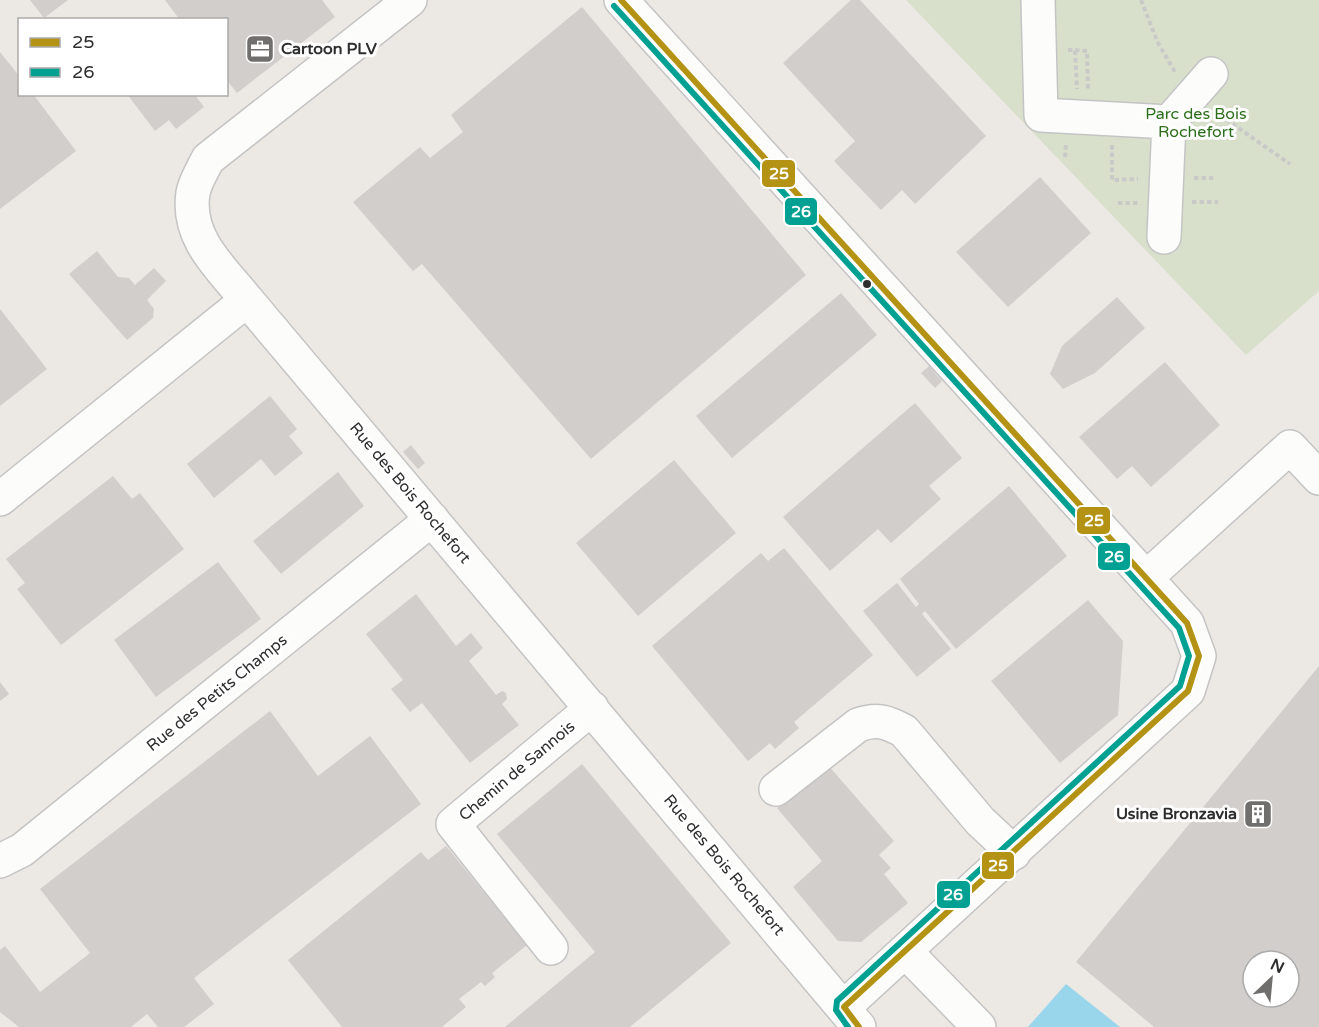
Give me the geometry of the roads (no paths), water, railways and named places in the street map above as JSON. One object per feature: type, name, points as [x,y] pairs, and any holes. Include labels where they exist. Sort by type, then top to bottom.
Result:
[{"type":"street","name":"Rue des Bois Rochefort","points":[[410,0],[208,159],[193,192],[193,225],[208,253],[247,300],[851,1017]]},
{"type":"street","points":[[621,0],[1187,622],[1199,656],[1188,692],[905,951],[851,1017]]},
{"type":"street","points":[[1038,0],[1041,115],[1169,122]]},
{"type":"street","points":[[1164,237],[1169,122],[1211,74]]},
{"type":"street","points":[[0,499],[247,300]]},
{"type":"street","points":[[1146,578],[1290,447],[1319,478]]},
{"type":"street","name":"Rue des Petits Champs","points":[[0,861],[22,850],[432,519]]},
{"type":"street","name":"Chemin de Sannois","points":[[551,948],[453,824],[592,708]]},
{"type":"street","points":[[776,789],[858,725],[872,720],[887,722],[904,731],[980,821],[1014,853]]},
{"type":"street","points":[[905,951],[980,1027]]},
{"type":"water","points":[[1066,984],[1120,1027],[1028,1027]]},
{"type":"place","name":"Cartoon PLV","points":[[260,49]]},
{"type":"place","name":"Usine Bronzavia","points":[[1258,814]]},
{"type":"park label","name":"Parc des Bois Rochefort","points":[[1196,123]]}]
